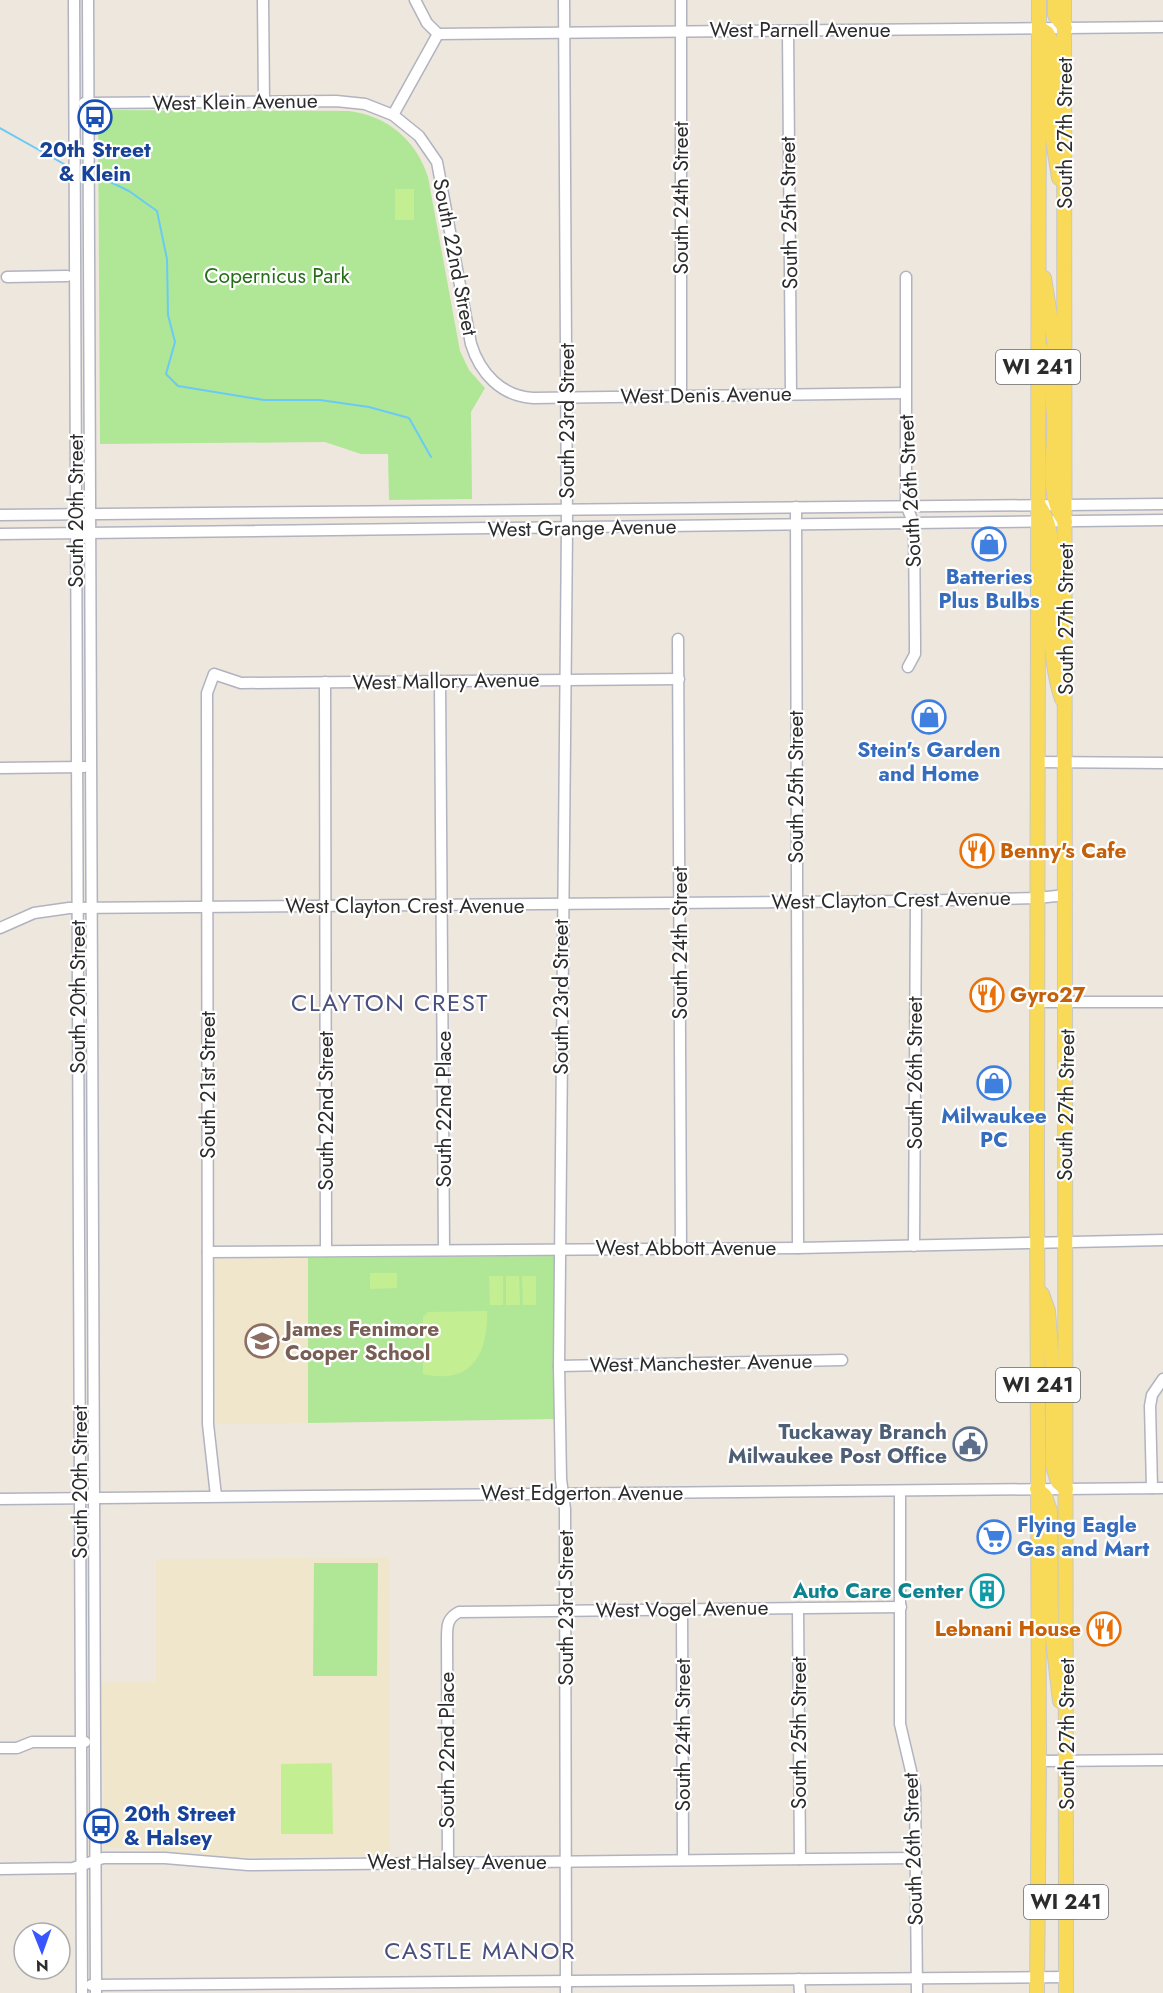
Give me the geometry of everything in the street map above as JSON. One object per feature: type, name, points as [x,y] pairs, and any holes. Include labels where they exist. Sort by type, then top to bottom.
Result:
[{"type":"main road","name":"South 27th Street","points":[[1037,1993],[1039,1761],[1038,762],[1043,523],[1038,504],[1039,0]]},
{"type":"main road","points":[[1055,0],[1055,15],[1065,28]]},
{"type":"main road","name":"South 27th Street","points":[[1060,504],[1066,368],[1064,0]]},
{"type":"main road","points":[[1039,28],[1047,33],[1051,41],[1051,128],[1066,213]]},
{"type":"main road","points":[[1038,262],[1046,281],[1056,352],[1060,362],[1066,368]]},
{"type":"main road","points":[[1038,337],[1048,367],[1060,504],[1066,523]]},
{"type":"main road","points":[[1043,523],[1056,682],[1066,710]]},
{"type":"main road","name":"South 27th Street","points":[[1066,523],[1068,1720],[1066,1993]]},
{"type":"main road","points":[[1038,1281],[1048,1311],[1053,1376],[1053,1466],[1058,1482],[1066,1489]]},
{"type":"main road","points":[[1037,1489],[1045,1496],[1050,1511],[1051,1622],[1058,1696],[1068,1720]]},
{"type":"street","name":"South 20th Street","points":[[74,0],[82,1989]]},
{"type":"street","name":"South 20th Street","points":[[88,0],[96,1989]]},
{"type":"street","points":[[263,0],[264,102]]},
{"type":"street","points":[[393,115],[438,34],[427,23],[415,0]]},
{"type":"street","name":"South 23rd Street","points":[[564,0],[567,528],[559,1366],[566,1611],[566,1987]]},
{"type":"street","name":"South 24th Street","points":[[681,0],[681,396]]},
{"type":"street","name":"West Parnell Avenue","points":[[438,34],[1163,27]]},
{"type":"street","name":"South 25th Street","points":[[788,31],[791,394]]},
{"type":"street","name":"West Klein Avenue","points":[[74,104],[352,102],[393,115]]},
{"type":"street","name":"South 22nd Street","points":[[393,115],[419,136],[437,162],[471,344],[477,362],[491,379],[508,393]]},
{"type":"street","points":[[7,277],[67,276]]},
{"type":"street","name":"South 26th Street","points":[[906,277],[906,505],[914,524],[915,654],[908,667]]},
{"type":"street","name":"West Denis Avenue","points":[[508,393],[521,397],[567,397],[905,393]]},
{"type":"street","points":[[1158,503],[1158,520]]},
{"type":"street","name":"West Grange Avenue","points":[[0,514],[1158,503]]},
{"type":"street","points":[[983,524],[984,504]]},
{"type":"street","name":"South 25th Street","points":[[796,507],[798,1248]]},
{"type":"street","points":[[622,509],[622,528]]},
{"type":"street","points":[[516,529],[517,510]]},
{"type":"street","points":[[326,512],[326,531]]},
{"type":"street","points":[[141,513],[141,533]]},
{"type":"street","points":[[20,514],[20,534]]},
{"type":"street","name":"West Grange Avenue","points":[[0,534],[1066,523],[1158,520]]},
{"type":"street","name":"South 24th Street","points":[[678,639],[681,1248]]},
{"type":"street","name":"West Mallory Avenue","points":[[214,674],[241,683],[679,679]]},
{"type":"street","name":"South 21st Street","points":[[214,674],[207,693],[208,1424],[216,1496]]},
{"type":"street","name":"South 22nd Place","points":[[440,681],[444,1249]]},
{"type":"street","name":"South 22nd Street","points":[[325,682],[326,1251]]},
{"type":"street","points":[[1038,762],[1163,764]]},
{"type":"street","points":[[0,768],[91,767]]},
{"type":"street","name":"West Clayton Crest Avenue","points":[[0,928],[34,913],[78,908],[562,905],[1038,898],[1066,895]]},
{"type":"street","name":"South 26th Street","points":[[914,1246],[916,900]]},
{"type":"street","points":[[1038,1002],[1163,1002]]},
{"type":"street","name":"West Abbott Avenue","points":[[208,1252],[798,1248],[1163,1240]]},
{"type":"street","name":"West Manchester Avenue","points":[[559,1366],[842,1360]]},
{"type":"street","points":[[1158,1488],[1149,1406],[1152,1395],[1163,1379]]},
{"type":"street","name":"West Edgerton Avenue","points":[[0,1499],[1158,1488]]},
{"type":"street","name":"South 26th Street","points":[[900,1491],[900,1724],[915,1788],[917,1993]]},
{"type":"street","name":"West Vogel Avenue","points":[[447,1638],[447,1624],[451,1616],[459,1612],[901,1607]]},
{"type":"street","name":"South 25th Street","points":[[798,1608],[800,1859]]},
{"type":"street","name":"South 24th Street","points":[[682,1610],[683,1860]]},
{"type":"street","name":"South 22nd Place","points":[[447,1638],[448,1862]]},
{"type":"street","points":[[0,1748],[17,1748],[32,1742],[94,1742]]},
{"type":"street","points":[[1039,1761],[1163,1760]]},
{"type":"street","name":"West Halsey Avenue","points":[[0,1869],[82,1866],[95,1860],[165,1858],[248,1865],[916,1858]]},
{"type":"street","points":[[82,1989],[566,1987],[682,1980],[1066,1977]]},
{"type":"street","points":[[800,1979],[800,1993]]},
{"type":"street","points":[[682,1980],[682,1993]]},
{"type":"shaded area","name":"James Fenimore Cooper School","points":[[308,1258],[308,1423],[216,1424],[215,1259]]},
{"type":"shaded area","points":[[389,1557],[390,1856],[233,1857],[105,1847],[101,1682],[156,1682],[156,1559]]},
{"type":"green space","name":"Copernicus Park","points":[[98,110],[349,111],[376,118],[388,124],[408,141],[423,164],[428,177],[460,351],[469,370],[485,388],[471,412],[472,499],[389,500],[388,454],[361,454],[325,442],[100,444]]},
{"type":"green space","points":[[395,189],[414,189],[414,220],[395,220]]},
{"type":"green space","points":[[555,1256],[555,1419],[308,1423],[308,1258]]},
{"type":"green space","points":[[370,1273],[397,1273],[397,1288],[370,1289]]},
{"type":"green space","points":[[489,1276],[503,1276],[503,1305],[490,1305]]},
{"type":"green space","points":[[506,1276],[519,1276],[520,1305],[506,1305]]},
{"type":"green space","points":[[522,1276],[536,1276],[536,1305],[523,1305]]},
{"type":"green space","points":[[487,1311],[484,1341],[474,1363],[454,1375],[423,1374],[423,1317],[428,1312]]},
{"type":"green space","points":[[314,1563],[378,1563],[377,1676],[313,1676]]},
{"type":"green space","points":[[332,1763],[333,1834],[281,1834],[281,1764]]},
{"type":"waterway","points":[[0,128],[64,164]]},
{"type":"waterway","points":[[100,177],[129,191],[157,211],[167,259],[168,315],[175,342],[166,374],[178,386],[264,400],[320,400],[369,407],[409,418],[431,457]]},
{"type":"place","name":"20th Street & Klein","points":[[95,117]]},
{"type":"place","name":"Batteries Plus Bulbs","points":[[989,544]]},
{"type":"place","name":"Stein's Garden and Home","points":[[929,717]]},
{"type":"place","name":"Benny's Cafe","points":[[977,851]]},
{"type":"place","name":"Gyro27","points":[[987,995]]},
{"type":"place","name":"Milwaukee PC","points":[[994,1083]]},
{"type":"place","name":"James Fenimore Cooper School","points":[[262,1341]]},
{"type":"place","name":"Tuckaway Branch Milwaukee Post Office","points":[[970,1444]]},
{"type":"place","name":"Flying Eagle Gas and Mart","points":[[994,1537]]},
{"type":"place","name":"Auto Care Center","points":[[987,1591]]},
{"type":"place","name":"Lebnani House","points":[[1104,1629]]},
{"type":"place","name":"20th Street & Halsey","points":[[101,1826]]},
{"type":"district","name":"CLAYTON CREST","points":[[390,1003]]},
{"type":"district","name":"CASTLE MANOR","points":[[480,1951]]}]
